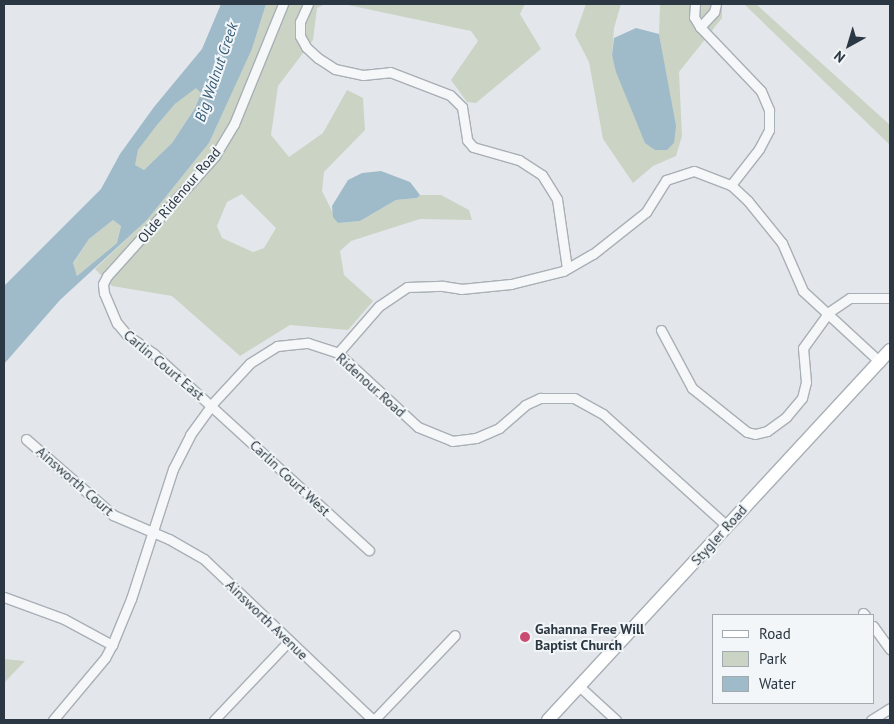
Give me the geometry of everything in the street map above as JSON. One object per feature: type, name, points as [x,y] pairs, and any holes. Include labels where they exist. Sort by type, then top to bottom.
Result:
[{"type":"main road","name":"Stygler Road","points":[[548,720],[890,350]]},
{"type":"street","name":"Olde Ridenour Road","points":[[117,323],[104,293],[103,284],[107,276],[215,156],[234,124],[283,4]]},
{"type":"street","points":[[308,4],[300,22],[300,36],[306,47],[318,58],[335,69],[363,75],[390,72],[450,95],[462,107],[467,140],[473,147],[519,160],[542,176],[557,199],[567,268]]},
{"type":"street","points":[[695,4],[694,17],[700,27],[761,90],[770,110],[766,136],[731,185]]},
{"type":"street","points":[[700,27],[714,12],[716,4]]},
{"type":"street","points":[[338,353],[379,306],[407,287],[470,288],[511,284],[567,268],[593,254],[646,212],[666,180],[694,171],[731,185],[748,200],[782,243],[803,290],[826,314],[880,362]]},
{"type":"street","points":[[661,330],[692,388],[747,432],[755,434],[767,431],[786,417],[802,398],[806,382],[803,348],[826,314],[850,298],[890,298]]},
{"type":"street","name":"Carlin Court East","points":[[117,323],[127,335],[154,354],[212,406]]},
{"type":"street","name":"Ridenour Road","points":[[53,720],[100,665],[112,645],[131,599],[173,469],[190,435],[212,406],[250,363],[277,346],[308,343],[338,353],[418,428],[452,441],[483,436],[498,428],[526,405],[540,398],[558,396],[590,405],[727,526]]},
{"type":"street","name":"Carlin Court West","points":[[212,406],[369,550]]},
{"type":"street","name":"Ainsworth Court","points":[[26,439],[113,516],[152,533]]},
{"type":"street","name":"Ainsworth Avenue","points":[[152,533],[169,539],[204,559],[374,720]]},
{"type":"street","points":[[4,597],[64,618],[112,645]]},
{"type":"street","points":[[874,627],[890,649]]},
{"type":"street","points":[[374,720],[455,635]]},
{"type":"street","points":[[214,720],[289,641]]},
{"type":"street","points":[[579,686],[616,720]]},
{"type":"street","points":[[871,720],[890,708]]},
{"type":"green space","points":[[266,4],[325,4],[317,8],[313,40],[278,86],[271,135],[289,157],[323,133],[347,90],[363,98],[365,130],[324,172],[322,191],[338,223],[360,221],[396,200],[417,198],[420,195],[441,195],[469,210],[472,220],[420,219],[351,241],[340,251],[344,275],[373,301],[348,330],[290,325],[240,356],[172,296],[112,286],[95,269],[147,220],[209,143],[252,49]],"holes":[[[242,194],[276,228],[264,248],[253,252],[222,238],[217,226],[227,202]]]},
{"type":"green space","points":[[343,4],[525,4],[520,14],[541,49],[476,103],[467,102],[451,80],[478,41],[471,31]]},
{"type":"green space","points":[[586,4],[621,4],[614,28],[612,55],[635,118],[675,126],[659,34],[660,4],[722,4],[722,18],[679,72],[682,136],[676,156],[653,166],[633,183],[603,139],[589,62],[575,35]]},
{"type":"green space","points":[[744,4],[756,4],[890,125],[890,145]]},
{"type":"green space","points":[[196,87],[201,93],[195,108],[172,143],[144,170],[134,165],[138,150],[157,125],[175,104]]},
{"type":"green space","points":[[113,220],[121,226],[117,243],[77,276],[73,264],[89,239]]},
{"type":"green space","points":[[4,659],[25,661],[4,683]]},
{"type":"water","name":"Big Walnut Creek","points":[[221,4],[266,4],[252,49],[209,143],[147,220],[60,300],[4,364],[4,286],[101,189],[120,154],[154,107],[202,49]],"holes":[[[196,88],[201,93],[195,108],[172,143],[144,170],[135,165],[138,150],[157,125],[175,104]],[[113,220],[121,226],[117,243],[77,276],[73,263],[89,239]]]},
{"type":"water","points":[[636,28],[659,34],[676,126],[674,143],[667,150],[655,150],[645,143],[616,72],[612,55],[614,38]]},
{"type":"water","points":[[381,171],[410,182],[420,195],[417,198],[396,200],[360,221],[338,223],[333,217],[332,206],[348,180],[362,173]]},
{"type":"place","name":"Gahanna Free Will Baptist Church","points":[[525,637]]}]
